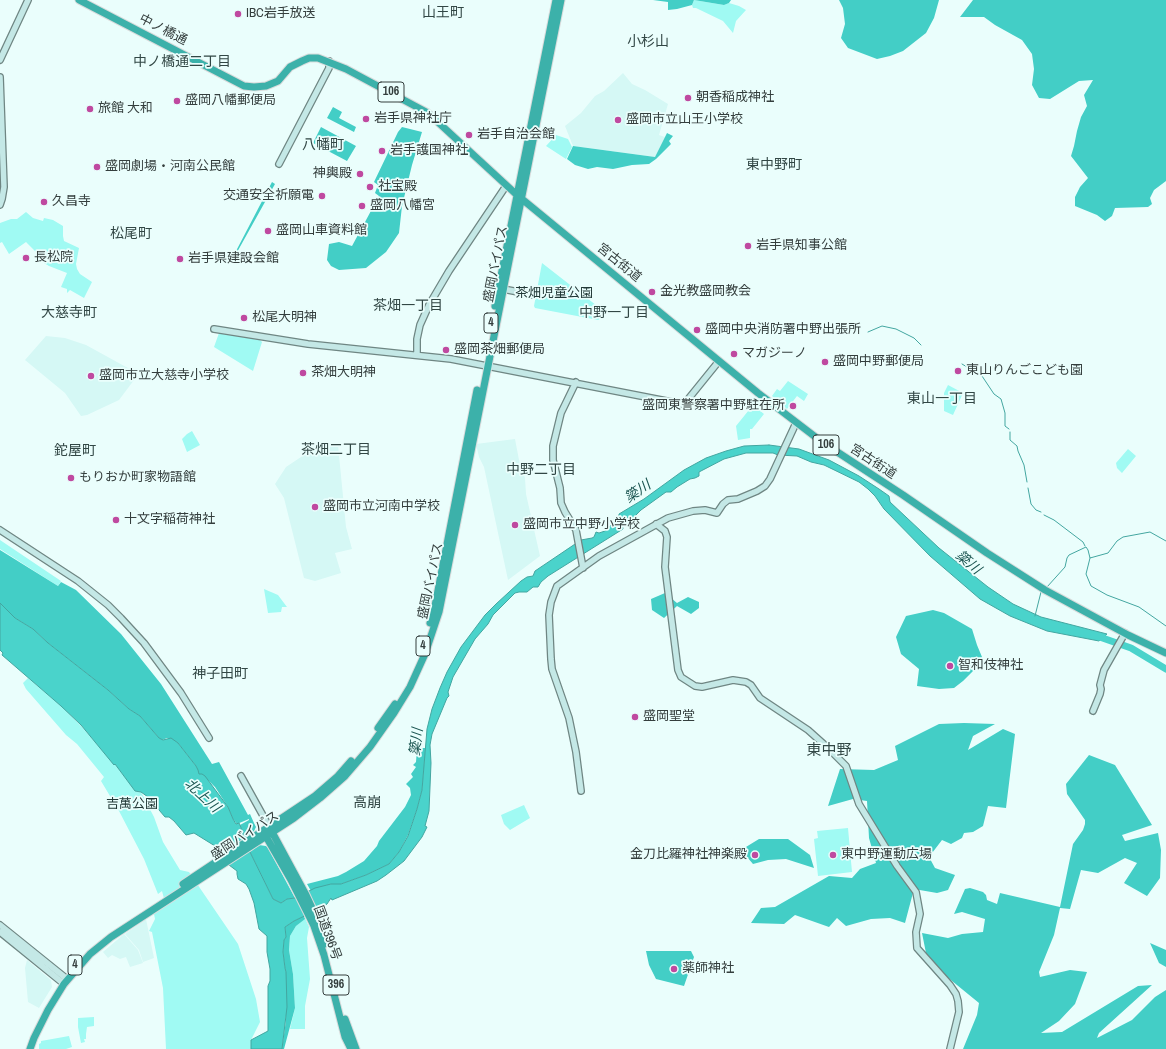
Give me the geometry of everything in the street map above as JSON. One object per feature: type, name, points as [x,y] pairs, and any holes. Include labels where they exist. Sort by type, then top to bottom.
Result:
[{"type":"highway","name":"中ノ橋通","points":[[79,0],[244,86],[266,86],[278,81],[290,67],[309,58],[318,58],[329,61],[389,91],[428,113],[519,197]]},
{"type":"highway","name":"盛岡バイパス","points":[[485,365],[503,289],[556,0]]},
{"type":"highway","name":"盛岡バイパス","points":[[26,1049],[40,1018],[64,980],[88,951],[110,933],[258,839],[315,796],[337,777],[366,744],[406,686],[421,653],[434,611],[561,0]]},
{"type":"highway","name":"宮古街道","points":[[519,197],[719,361],[822,442],[903,495],[987,553],[1045,590],[1123,636],[1166,653]]},
{"type":"highway","name":"国道396号","points":[[268,832],[315,921],[328,954],[342,1010],[356,1049]]},
{"type":"highway","name":"国道396号","points":[[315,921],[345,1037],[351,1049]]},
{"type":"highway","name":"盛岡バイパス","points":[[30,1049],[34,1038],[64,980]]},
{"type":"street","points":[[0,60],[28,0]]},
{"type":"street","points":[[279,164],[329,68],[329,61]]},
{"type":"street","points":[[0,77],[4,186],[0,205]]},
{"type":"street","points":[[416,355],[420,325],[429,305],[449,271],[506,186]]},
{"type":"street","points":[[503,289],[534,295]]},
{"type":"street","points":[[214,328],[308,344],[451,358],[682,404],[685,403],[719,361]]},
{"type":"street","points":[[576,382],[561,413],[553,446],[553,460],[560,488],[561,503],[574,527],[583,568]]},
{"type":"street","points":[[581,791],[576,752],[569,718],[552,669],[549,630],[551,602],[557,586],[599,556],[668,518],[693,510],[705,510],[717,513],[723,504],[728,500],[748,496],[765,486],[796,423]]},
{"type":"street","points":[[656,524],[665,531],[667,537],[665,567],[678,670],[681,677],[695,686],[702,687],[733,680],[746,682],[751,685],[760,698],[813,733],[846,766],[859,804],[897,866],[916,892],[920,914],[916,932],[917,948],[956,994],[958,1001],[958,1012],[950,1049]]},
{"type":"street","points":[[0,530],[78,581],[122,618],[144,643],[181,693],[209,738]]},
{"type":"street","points":[[1093,711],[1100,694],[1100,685],[1104,670],[1123,636]]},
{"type":"street","points":[[241,776],[268,832]]},
{"type":"street","points":[[0,925],[64,980]]},
{"type":"street","points":[[0,932],[64,980]]},
{"type":"shaded area","points":[[653,0],[694,0],[692,5],[668,10],[668,2]]},
{"type":"shaded area","points":[[694,0],[731,0],[729,3],[724,5]]},
{"type":"shaded area","points":[[839,0],[939,0],[934,18],[926,33],[903,51],[877,59],[848,48],[841,38],[845,24],[843,8]]},
{"type":"shaded area","points":[[973,0],[1166,0],[1166,181],[1154,190],[1150,198],[1152,204],[1148,207],[1115,208],[1112,216],[1105,221],[1097,215],[1075,206],[1075,197],[1080,187],[1088,178],[1071,156],[1081,117],[1087,106],[1084,95],[1093,80],[1079,81],[1050,99],[1039,98],[1032,85],[1034,69],[1032,54],[1022,40],[984,17],[960,17]]},
{"type":"shaded area","name":"盛岡市立山王小学校","points":[[623,73],[632,84],[668,104],[659,135],[665,137],[655,157],[573,146],[565,126],[581,113],[595,96],[604,91]]},
{"type":"shaded area","points":[[333,107],[342,112],[339,118],[356,127],[354,132],[327,118]]},
{"type":"shaded area","points":[[321,127],[356,146],[347,161],[313,143]]},
{"type":"shaded area","points":[[402,127],[422,132],[402,206],[399,233],[386,252],[366,268],[339,270],[331,266],[327,260],[329,244],[339,242],[352,246],[379,196],[375,193],[378,185],[374,182],[398,132]]},
{"type":"shaded area","points":[[667,133],[673,136],[669,141],[671,144],[649,164],[632,165],[613,169],[597,167],[588,169],[575,165],[567,159],[573,146],[655,157]]},
{"type":"shaded area","points":[[272,182],[275,184],[236,254],[235,253]]},
{"type":"shaded area","name":"盛岡市立大慈寺小学校","points":[[46,336],[65,338],[86,345],[137,373],[137,376],[119,400],[87,415],[81,416],[65,393],[25,360]]},
{"type":"shaded area","name":"盛岡市立中野小学校","points":[[515,439],[519,460],[525,478],[526,494],[540,556],[508,580],[484,467],[479,457],[476,444]]},
{"type":"shaded area","name":"盛岡市立河南中学校","points":[[338,445],[346,527],[352,549],[335,553],[341,573],[315,581],[304,578],[284,498],[275,484],[286,467],[310,451],[322,447]]},
{"type":"shaded area","points":[[0,550],[58,586],[61,582],[76,590],[121,634],[161,684],[212,764],[219,762],[248,815],[250,814],[256,827],[253,833],[245,838],[240,825],[249,819],[237,824],[215,787],[208,780],[198,774],[196,766],[178,743],[167,738],[162,740],[159,738],[140,716],[129,709],[33,629],[15,618],[0,603]]},
{"type":"shaded area","points":[[665,593],[677,603],[688,597],[699,602],[699,608],[691,614],[677,606],[664,618],[652,610],[651,599]]},
{"type":"shaded area","points":[[933,610],[944,613],[972,629],[982,657],[975,669],[954,688],[939,689],[917,686],[919,669],[901,654],[896,637],[906,616]]},
{"type":"shaded area","points":[[939,724],[995,724],[973,736],[968,750],[1003,729],[1015,734],[1006,808],[988,806],[983,826],[973,832],[964,833],[962,838],[951,844],[942,840],[929,857],[935,868],[955,875],[948,890],[937,893],[914,889],[905,923],[890,918],[871,919],[846,926],[837,918],[829,927],[795,915],[784,924],[751,923],[761,908],[775,907],[829,876],[852,878],[860,869],[876,863],[869,838],[867,801],[853,799],[828,806],[840,769],[874,770],[898,760],[895,746]]},
{"type":"shaded area","points":[[417,748],[426,748],[422,790],[408,835],[399,852],[389,864],[366,875],[341,884],[331,884],[311,891],[307,884],[338,876],[346,872],[364,861],[377,846],[379,841],[405,807],[411,795],[410,788],[406,784],[413,777],[411,774],[416,767],[413,765],[416,762]]},
{"type":"shaded area","points":[[1089,755],[1115,765],[1152,825],[1122,835],[1125,841],[1158,833],[1161,850],[1160,878],[1147,896],[1124,883],[1137,863],[1125,858],[1098,873],[1081,870],[1070,909],[1060,908],[1054,935],[1039,972],[1040,977],[1070,970],[1087,972],[1075,1004],[1059,1021],[1041,1033],[1062,1032],[1138,986],[1152,985],[1099,1033],[1097,1038],[1132,1020],[1155,997],[1166,990],[1166,1049],[963,1049],[977,1015],[979,1003],[941,972],[926,953],[922,933],[948,938],[962,934],[983,932],[985,919],[962,912],[954,914],[965,889],[970,888],[983,892],[986,895],[987,900],[997,904],[1000,893],[1060,907],[1073,844],[1083,830],[1085,824],[1085,820],[1067,794],[1066,784]]},
{"type":"shaded area","points":[[759,839],[788,839],[810,855],[814,868],[786,859],[768,860],[753,864],[741,850]]},
{"type":"shaded area","points":[[259,845],[266,846],[268,848],[295,898],[287,899],[281,903],[273,899],[250,852]]},
{"type":"shaded area","points":[[304,916],[305,919],[296,926],[290,936],[289,950],[293,974],[295,1008],[284,1049],[282,1049],[286,1020],[286,972],[283,952],[284,940],[286,937],[285,927]]},
{"type":"shaded area","points":[[146,919],[154,958],[143,962],[139,950],[125,934]]},
{"type":"shaded area","points":[[124,934],[138,950],[143,963],[130,967],[126,957],[120,959],[112,955],[108,958],[103,952]]},
{"type":"shaded area","points":[[1150,943],[1166,950],[1166,967],[1159,963]]},
{"type":"shaded area","points":[[646,951],[691,951],[694,957],[684,986],[656,979],[649,965]]},
{"type":"shaded area","points":[[27,960],[51,980],[52,987],[39,1008],[28,1002],[25,968]]},
{"type":"green space","points":[[694,0],[724,5],[729,3],[746,10],[736,21],[733,33],[723,21],[693,8],[692,5]]},
{"type":"green space","points":[[556,135],[568,139],[572,147],[566,159],[546,146]]},
{"type":"green space","points":[[26,212],[33,218],[43,221],[44,218],[53,220],[63,226],[64,241],[79,248],[76,264],[77,269],[80,274],[92,282],[84,298],[70,290],[67,293],[67,289],[61,287],[67,273],[49,266],[37,259],[39,255],[26,242],[9,254],[2,242],[0,243],[0,223],[11,219],[17,219]]},
{"type":"green space","name":"茶畑児童公園","points":[[542,263],[601,309],[603,311],[600,319],[598,320],[535,308],[534,306]]},
{"type":"green space","points":[[219,333],[260,340],[262,342],[253,371],[214,347]]},
{"type":"green space","points":[[788,381],[808,394],[804,401],[797,396],[787,409],[772,396],[777,389],[780,391]]},
{"type":"green space","points":[[948,385],[963,393],[953,415],[944,411],[944,393]]},
{"type":"green space","points":[[753,405],[764,414],[752,429],[750,429],[750,438],[738,440],[736,426]]},
{"type":"green space","points":[[192,431],[200,445],[187,452],[182,439]]},
{"type":"green space","points":[[1128,449],[1136,456],[1122,473],[1117,468],[1116,463]]},
{"type":"green space","points":[[0,540],[61,581],[58,586],[0,549]]},
{"type":"green space","points":[[264,589],[278,595],[287,607],[282,607],[281,612],[268,613]]},
{"type":"green space","name":"吉萬公園","points":[[28,678],[61,706],[81,726],[115,764],[135,791],[141,792],[154,817],[163,842],[180,870],[189,872],[238,944],[256,999],[260,1022],[251,1040],[251,1049],[166,1049],[163,988],[152,932],[149,931],[155,919],[154,914],[166,906],[162,891],[158,894],[144,859],[119,811],[101,781],[104,777],[77,744],[66,735],[26,689],[23,683]]},
{"type":"green space","points":[[524,805],[530,818],[510,830],[504,824],[501,815]]},
{"type":"green space","name":"東中野運動広場","points":[[848,828],[852,872],[818,876],[814,839],[818,838],[817,831]]},
{"type":"green space","points":[[305,918],[309,927],[307,938],[310,979],[305,1006],[305,1029],[290,1029],[295,1008],[293,974],[289,950],[290,936],[296,926]]},
{"type":"green space","points":[[94,1017],[94,1026],[87,1027],[86,1039],[84,1039],[85,1042],[81,1043],[78,1018]]},
{"type":"green space","points":[[69,1036],[72,1047],[66,1049],[39,1049],[39,1044],[41,1041]]},
{"type":"water","name":"北上川","points":[[769,445],[799,449],[829,460],[859,476],[879,489],[889,496],[890,502],[939,548],[988,587],[1013,604],[1041,617],[1107,634],[1099,641],[1047,631],[1010,616],[980,599],[930,556],[884,509],[868,489],[859,482],[824,465],[811,462],[797,456],[778,455],[773,453],[746,453],[724,459],[699,472],[699,476],[690,479],[671,492],[666,492],[641,510],[632,519],[630,519],[631,516],[626,519],[622,524],[623,529],[548,576],[538,587],[533,587],[527,592],[515,593],[493,615],[488,624],[475,639],[453,677],[448,692],[449,696],[432,734],[430,745],[431,763],[429,811],[425,826],[427,827],[422,837],[404,861],[377,881],[332,900],[331,898],[327,904],[321,908],[285,927],[286,937],[284,940],[283,952],[286,972],[287,1007],[282,1049],[251,1049],[251,1040],[268,1031],[268,986],[270,981],[270,969],[267,952],[267,936],[259,929],[254,903],[249,889],[246,884],[238,879],[237,871],[229,865],[215,846],[194,833],[186,835],[174,821],[169,817],[165,817],[148,797],[141,792],[135,791],[115,764],[114,765],[81,725],[2,655],[3,653],[0,650],[0,603],[15,618],[33,629],[129,709],[140,716],[159,738],[163,740],[171,738],[178,743],[196,766],[199,774],[205,776],[228,807],[236,824],[239,823],[250,852],[273,899],[281,903],[287,899],[295,898],[315,888],[331,884],[341,884],[366,875],[389,864],[399,852],[408,836],[422,790],[427,729],[432,709],[440,688],[461,647],[485,615],[496,604],[521,581],[527,577],[533,576],[535,571],[581,540],[594,537],[596,532],[599,533],[605,531],[615,521],[614,519],[619,516],[619,514],[644,499],[684,470],[706,458],[726,451],[744,446]]},
{"type":"waterway","points":[[868,332],[882,326],[896,329],[914,338],[921,345]]},
{"type":"waterway","points":[[962,364],[982,376],[994,394],[1001,399],[1005,413],[1005,426],[1009,429]]},
{"type":"waterway","points":[[1010,432],[1010,440],[1017,446],[1024,465],[1027,482]]},
{"type":"waterway","points":[[1028,488],[1031,504],[1036,510],[1041,512]]},
{"type":"waterway","points":[[1044,515],[1054,520],[1083,542],[1085,546]]},
{"type":"waterway","points":[[1047,587],[1065,567],[1069,555],[1086,547],[1090,558],[1108,553],[1117,541],[1123,537],[1150,532],[1166,541]]},
{"type":"waterway","points":[[1090,558],[1086,574],[1091,586],[1107,595],[1139,607],[1166,626]]},
{"type":"waterway","points":[[1035,616],[1041,592]]},
{"type":"waterway","name":"簗川","points":[[1094,635],[1131,648],[1166,669]]},
{"type":"place","name":"IBC岩手放送","points":[[238,14]]},
{"type":"place","name":"朝香稲成神社","points":[[688,98]]},
{"type":"place","name":"盛岡八幡郵便局","points":[[177,101]]},
{"type":"place","name":"旅館 大和","points":[[90,109]]},
{"type":"place","name":"岩手県神社庁","points":[[366,119]]},
{"type":"place","name":"盛岡市立山王小学校","points":[[618,120]]},
{"type":"place","name":"岩手自治会館","points":[[469,135]]},
{"type":"place","name":"岩手護国神社","points":[[382,151]]},
{"type":"place","name":"盛岡劇場・河南公民館","points":[[97,167]]},
{"type":"place","name":"神輿殿","points":[[360,174]]},
{"type":"place","name":"社宝殿","points":[[370,187]]},
{"type":"place","name":"交通安全祈願電","points":[[322,196]]},
{"type":"place","name":"久昌寺","points":[[44,202]]},
{"type":"place","name":"盛岡八幡宮","points":[[362,206]]},
{"type":"place","name":"盛岡山車資料館","points":[[268,231]]},
{"type":"place","name":"岩手県知事公館","points":[[748,246]]},
{"type":"place","name":"長松院","points":[[26,258]]},
{"type":"place","name":"岩手県建設会館","points":[[180,259]]},
{"type":"place","name":"金光教盛岡教会","points":[[652,292]]},
{"type":"place","name":"松尾大明神","points":[[244,318]]},
{"type":"place","name":"盛岡中央消防署中野出張所","points":[[697,330]]},
{"type":"place","name":"盛岡茶畑郵便局","points":[[446,350]]},
{"type":"place","name":"マガジーノ","points":[[734,354]]},
{"type":"place","name":"盛岡中野郵便局","points":[[825,362]]},
{"type":"place","name":"東山りんごこども園","points":[[958,371]]},
{"type":"place","name":"茶畑大明神","points":[[303,373]]},
{"type":"place","name":"盛岡市立大慈寺小学校","points":[[91,376]]},
{"type":"place","name":"盛岡東警察署中野駐在所","points":[[793,406]]},
{"type":"place","name":"もりおか町家物語館","points":[[71,478]]},
{"type":"place","name":"盛岡市立河南中学校","points":[[315,507]]},
{"type":"place","name":"十文字稲荷神社","points":[[116,520]]},
{"type":"place","name":"盛岡市立中野小学校","points":[[515,525]]},
{"type":"place","name":"智和伎神社","points":[[950,666]]},
{"type":"place","name":"盛岡聖堂","points":[[635,717]]},
{"type":"place","name":"金刀比羅神社神楽殿","points":[[755,855]]},
{"type":"place","name":"東中野運動広場","points":[[833,855]]},
{"type":"place","name":"薬師神社","points":[[674,969]]},
{"type":"district","name":"山王町","points":[[443,13]]},
{"type":"district","name":"小杉山","points":[[648,42]]},
{"type":"district","name":"中ノ橋通二丁目","points":[[182,62]]},
{"type":"district","name":"八幡町","points":[[323,145]]},
{"type":"district","name":"東中野町","points":[[774,165]]},
{"type":"district","name":"松尾町","points":[[131,234]]},
{"type":"district","name":"茶畑一丁目","points":[[408,306]]},
{"type":"district","name":"大慈寺町","points":[[69,313]]},
{"type":"district","name":"中野一丁目","points":[[614,313]]},
{"type":"district","name":"東山一丁目","points":[[942,399]]},
{"type":"district","name":"茶畑二丁目","points":[[336,450]]},
{"type":"district","name":"鉈屋町","points":[[75,451]]},
{"type":"district","name":"中野二丁目","points":[[541,470]]},
{"type":"district","name":"神子田町","points":[[220,674]]},
{"type":"district","name":"東中野","points":[[829,751]]},
{"type":"district","name":"高崩","points":[[367,803]]}]
